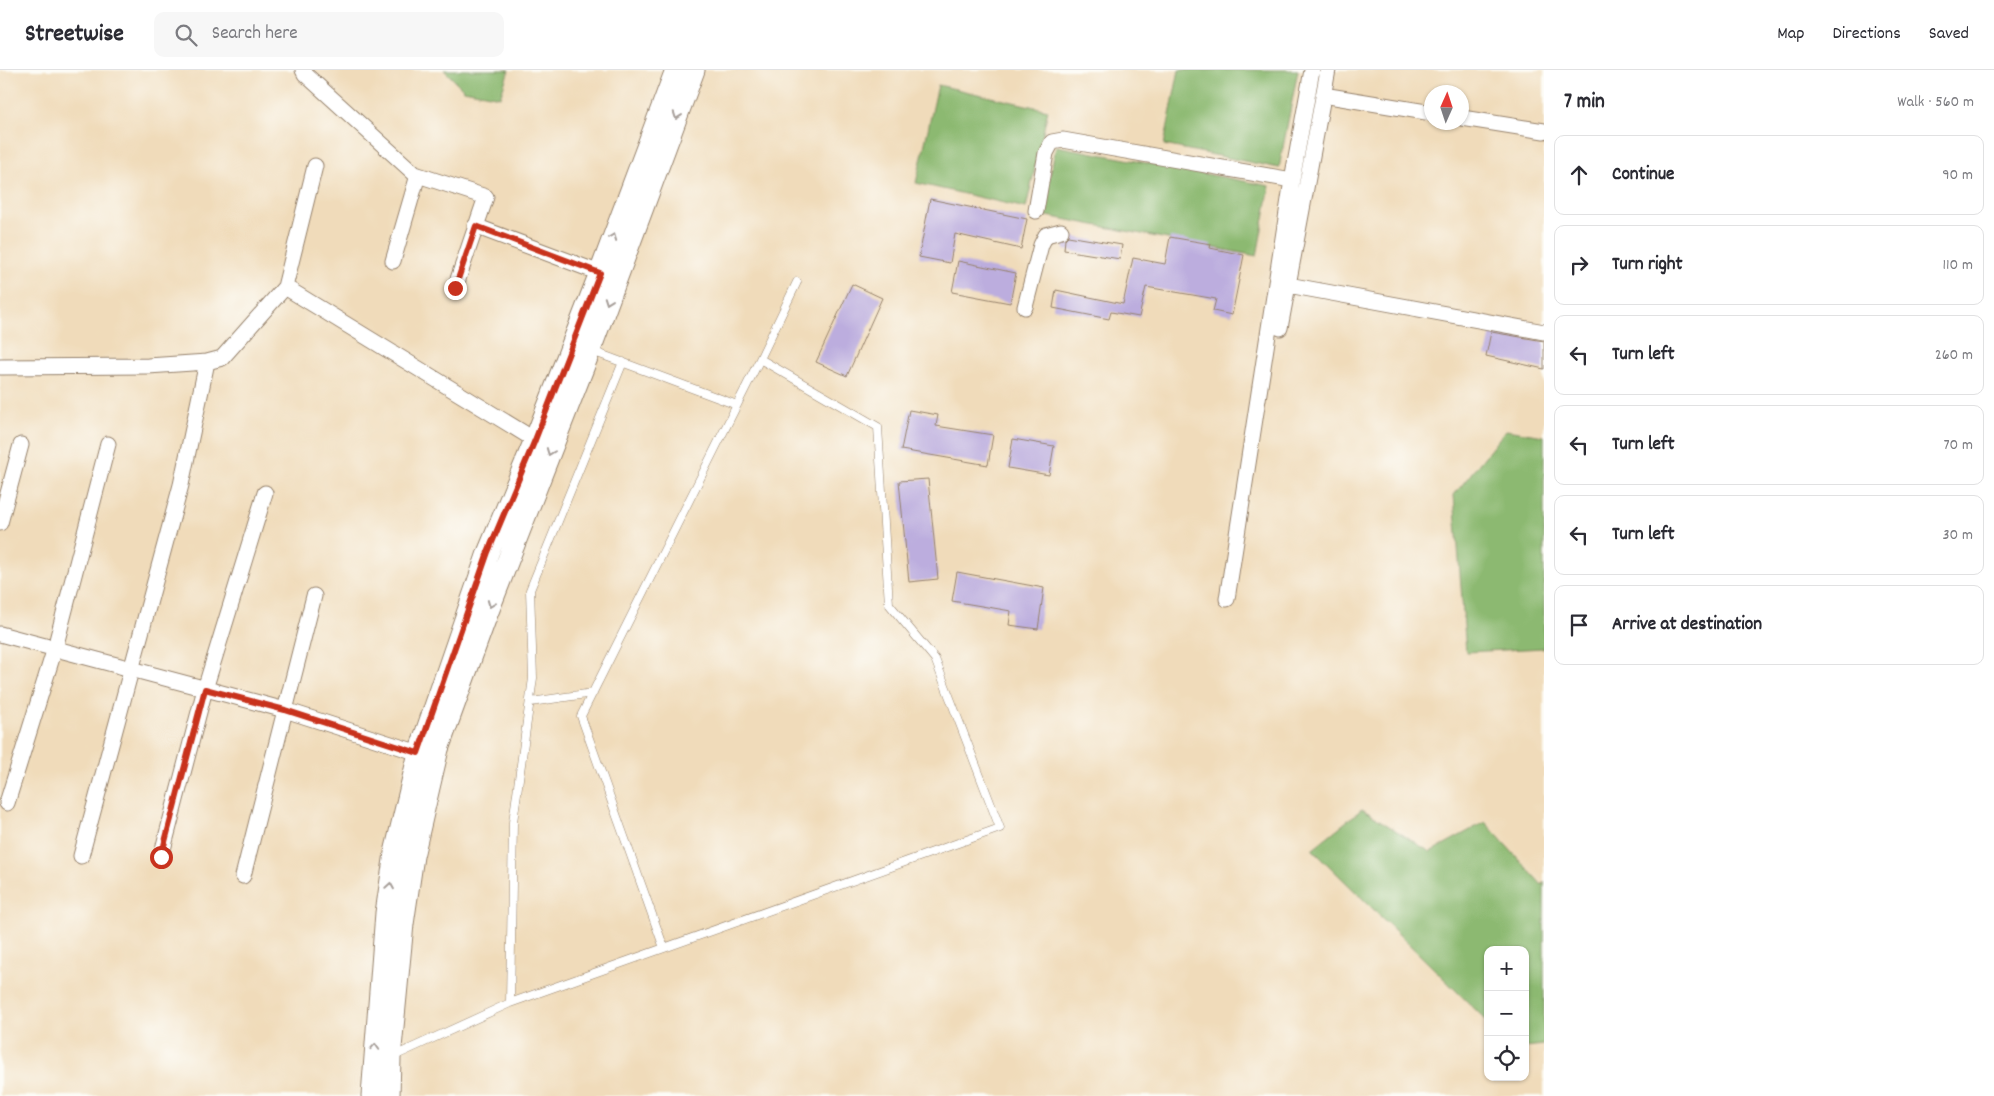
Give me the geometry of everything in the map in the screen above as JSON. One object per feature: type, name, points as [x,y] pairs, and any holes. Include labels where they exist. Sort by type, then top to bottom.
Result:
[{"type":"main road","points":[[372,1096],[386,913],[395,853],[418,753],[488,552],[535,440],[676,70]]},
{"type":"main road","points":[[389,1096],[390,1058],[403,924],[412,866],[438,750],[487,614],[590,350],[694,70]]},
{"type":"street","points":[[303,70],[305,74],[418,175],[486,197],[455,288]]},
{"type":"street","points":[[1227,599],[1292,180],[1312,70]]},
{"type":"street","points":[[1280,328],[1328,70]]},
{"type":"street","points":[[1323,95],[1424,112]]},
{"type":"street","points":[[1469,119],[1544,132]]},
{"type":"street","points":[[1036,211],[1046,153],[1052,142],[1063,140],[1292,180]]},
{"type":"street","points":[[0,367],[148,366],[207,362],[222,358],[285,287],[315,166]]},
{"type":"street","points":[[393,261],[418,175]]},
{"type":"street","points":[[476,226],[600,273]]},
{"type":"street","points":[[1025,307],[1041,245],[1046,235],[1061,231]]},
{"type":"street","points":[[1288,285],[1544,332]]},
{"type":"street","points":[[285,287],[535,440]]},
{"type":"street","points":[[81,856],[181,485],[207,362]]},
{"type":"street","points":[[7,803],[55,648],[108,444]]},
{"type":"street","points":[[0,523],[21,445]]},
{"type":"street","points":[[161,857],[205,689],[265,493]]},
{"type":"street","points":[[243,876],[314,596]]},
{"type":"street","points":[[0,634],[285,710],[418,753]]},
{"type":"lane","points":[[664,948],[581,716],[738,405],[797,282]]},
{"type":"lane","points":[[590,350],[738,405]]},
{"type":"lane","points":[[390,1058],[510,1003],[1000,828],[935,659],[889,604],[878,427],[760,360]]},
{"type":"lane","points":[[510,1003],[513,822],[533,678],[530,590],[623,362]]},
{"type":"lane","points":[[531,702],[593,693]]},
{"type":"green space","points":[[444,70],[509,70],[500,97],[464,90]]},
{"type":"green space","points":[[1179,70],[1298,70],[1279,168],[1164,145]]},
{"type":"green space","points":[[938,85],[1048,110],[1026,208],[916,183]]},
{"type":"green space","points":[[1056,146],[1270,186],[1257,256],[1042,215]]},
{"type":"green space","points":[[1506,430],[1544,436],[1544,648],[1466,652],[1454,495]]},
{"type":"green space","points":[[1362,809],[1430,852],[1485,822],[1542,885],[1544,882],[1544,1045],[1529,1047],[1529,946],[1484,946],[1484,1018],[1312,849]]},
{"type":"building","points":[[930,199],[1027,219],[1021,249],[955,234],[950,263],[919,257]]},
{"type":"building","points":[[1068,236],[1122,245],[1120,259],[1064,250],[1065,239]]},
{"type":"building","points":[[1170,237],[1211,244],[1210,248],[1244,255],[1232,315],[1213,311],[1216,299],[1146,287],[1139,317],[1111,312],[1109,319],[1053,308],[1056,290],[1123,304],[1133,258],[1165,264]]},
{"type":"building","points":[[958,261],[1016,273],[1010,303],[952,292]]},
{"type":"building","points":[[852,284],[882,298],[847,376],[816,362]]},
{"type":"building","points":[[1491,332],[1544,341],[1544,369],[1486,356]]},
{"type":"building","points":[[909,410],[938,415],[936,426],[993,435],[988,465],[901,450]]},
{"type":"building","points":[[1013,439],[1054,446],[1049,475],[1008,468]]},
{"type":"building","points":[[928,479],[938,579],[909,582],[899,481]]},
{"type":"building","points":[[957,572],[1044,588],[1038,629],[1009,625],[1011,611],[952,601]]},
{"type":"route","points":[[161,857],[205,689],[285,710],[418,753],[488,552],[535,440],[600,273],[476,226],[455,288]]}]
